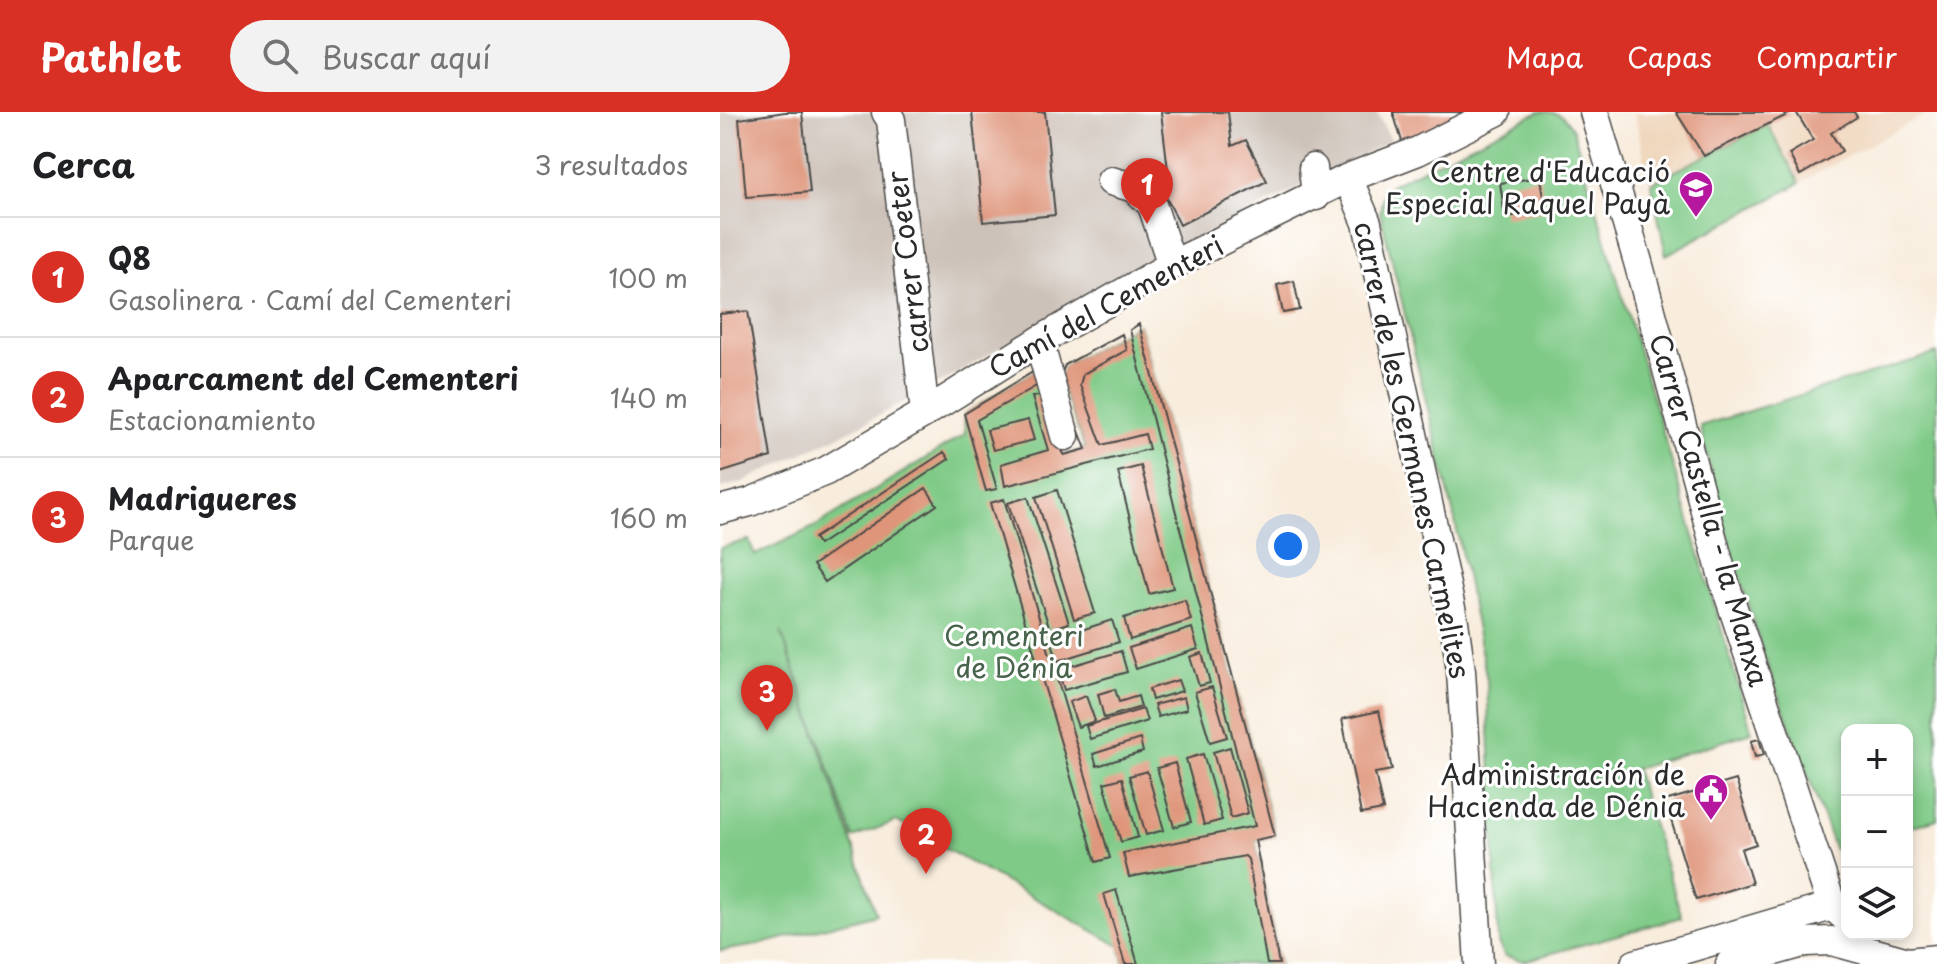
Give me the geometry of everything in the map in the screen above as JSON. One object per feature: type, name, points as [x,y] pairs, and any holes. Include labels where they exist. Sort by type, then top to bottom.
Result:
[{"type":"street","name":"carrer Coeter","points":[[886,112],[891,120],[925,413]]},
{"type":"street","name":"Camí del Cementeri","points":[[720,510],[750,502],[826,471],[1039,341],[1315,182],[1348,178],[1418,151],[1496,112]]},
{"type":"street","name":"Carrer Castella - la Manxa","points":[[1594,112],[1724,581],[1839,913]]},
{"type":"street","name":"carrer de les Germanes Carmelites","points":[[1348,178],[1367,223],[1454,622],[1465,703],[1479,964]]},
{"type":"street","points":[[1111,181],[1135,188],[1152,205],[1172,265]]},
{"type":"street","points":[[1039,341],[1065,436]]},
{"type":"street","points":[[1635,964],[1839,913]]},
{"type":"street","points":[[1891,940],[1912,949],[1937,952]]},
{"type":"street","points":[[1730,964],[1806,942],[1832,941],[1908,962],[1937,959]]},
{"type":"shaded area","points":[[720,112],[1376,112],[1391,140],[1093,293],[949,378],[861,425],[740,483],[720,488]]},
{"type":"shaded area","name":"Centre d'Educació Especial Raquel Payà","points":[[1634,112],[1930,112],[1666,255]]},
{"type":"green space","points":[[1539,112],[1559,115],[1573,130],[1752,732],[1635,769],[1682,917],[1524,961],[1505,956],[1498,943],[1487,680],[1454,516],[1380,212],[1383,195],[1390,185]]},
{"type":"green space","points":[[1768,125],[1800,183],[1666,255],[1651,183]]},
{"type":"green space","name":"Cementeri de Dénia","points":[[1139,324],[1275,836],[1255,840],[1279,964],[1125,964],[1120,946],[896,821],[853,838],[781,631],[876,914],[758,945],[720,951],[720,548],[749,540],[755,555],[814,527],[965,434],[964,414],[1036,370],[1064,455],[1085,449],[1059,379],[1065,365]]},
{"type":"green space","points":[[1937,353],[1937,819],[1913,826],[1913,724],[1841,724],[1841,848],[1835,850],[1762,649],[1723,521],[1700,426]]},
{"type":"building","points":[[802,112],[810,192],[746,197],[739,119]]},
{"type":"building","points":[[972,112],[1045,112],[1055,215],[983,222]]},
{"type":"building","points":[[1161,112],[1228,112],[1232,146],[1246,140],[1267,181],[1180,225],[1159,183],[1169,178]]},
{"type":"building","points":[[1393,112],[1471,112],[1404,148]]},
{"type":"building","points":[[1676,112],[1793,112],[1704,156]]},
{"type":"building","points":[[1796,112],[1854,112],[1857,117],[1831,133],[1842,151],[1800,175],[1789,154],[1813,140]]},
{"type":"building","points":[[1540,177],[1545,211],[1505,217],[1500,183]]},
{"type":"building","points":[[1294,281],[1300,310],[1283,313],[1277,285]]},
{"type":"building","points":[[748,311],[771,457],[720,473],[720,314]]},
{"type":"building","points":[[1139,324],[1275,836],[1255,840],[1279,964],[1267,964],[1245,856],[1129,877],[1123,853],[1255,826],[1130,330]]},
{"type":"building","points":[[1122,334],[1127,350],[1083,374],[1080,385],[1102,445],[1145,434],[1149,449],[1005,486],[1001,464],[1048,450],[1032,397],[1040,396],[1038,385],[977,420],[997,489],[986,491],[964,414],[1036,370],[1064,455],[1086,449],[1059,379],[1065,365]]},
{"type":"building","points":[[1028,420],[1034,440],[993,450],[987,430]]},
{"type":"building","points":[[944,452],[949,459],[819,545],[814,538]]},
{"type":"building","points":[[1141,466],[1173,588],[1149,594],[1118,472]]},
{"type":"building","points":[[926,488],[937,505],[825,582],[813,565]]},
{"type":"building","points":[[1057,490],[1095,613],[1074,619],[1036,497]]},
{"type":"building","points":[[1028,497],[1069,623],[1050,629],[1008,503]]},
{"type":"building","points":[[1004,499],[1110,858],[1096,862],[990,503]]},
{"type":"building","points":[[1185,600],[1191,620],[1130,640],[1124,618]]},
{"type":"building","points":[[1112,620],[1119,642],[1058,661],[1051,640]]},
{"type":"building","points":[[1192,628],[1198,649],[1136,669],[1129,648]]},
{"type":"building","points":[[1121,651],[1127,672],[1064,690],[1058,670]]},
{"type":"building","points":[[1202,653],[1210,683],[1199,686],[1190,657]]},
{"type":"building","points":[[1178,680],[1182,691],[1152,700],[1149,689]]},
{"type":"building","points":[[1212,687],[1227,737],[1210,742],[1195,692]]},
{"type":"building","points":[[1115,689],[1119,702],[1138,696],[1141,707],[1104,718],[1098,694]]},
{"type":"building","points":[[1086,696],[1095,721],[1078,727],[1069,702]]},
{"type":"building","points":[[1184,697],[1187,709],[1158,717],[1154,705]]},
{"type":"building","points":[[1143,709],[1147,721],[1090,739],[1086,726]]},
{"type":"building","points":[[1379,711],[1392,770],[1375,773],[1383,810],[1361,814],[1342,719]]},
{"type":"building","points":[[1140,739],[1143,752],[1097,766],[1093,754]]},
{"type":"building","points":[[1759,739],[1764,755],[1755,757],[1751,741]]},
{"type":"building","points":[[1230,747],[1248,813],[1231,818],[1213,752]]},
{"type":"building","points":[[1203,754],[1222,820],[1204,825],[1186,759]]},
{"type":"building","points":[[1175,763],[1191,822],[1174,827],[1157,768]]},
{"type":"building","points":[[1147,771],[1164,830],[1146,835],[1129,776]]},
{"type":"building","points":[[1122,778],[1138,837],[1121,842],[1104,783]]},
{"type":"building","name":"Administración de Hacienda de Dénia","points":[[1736,780],[1756,844],[1741,849],[1752,883],[1696,900],[1665,801]]},
{"type":"building","points":[[1116,890],[1138,964],[1125,964],[1104,894]]},
{"type":"place","name":"Centre d'Educació Especial Raquel Payà","points":[[1696,219]]},
{"type":"place","name":"Q8","points":[[1147,224]]},
{"type":"place","name":"Madrigueres","points":[[767,731]]},
{"type":"place","name":"Administración de Hacienda de Dénia","points":[[1711,822]]},
{"type":"place","name":"Aparcament del Cementeri","points":[[926,874]]}]
